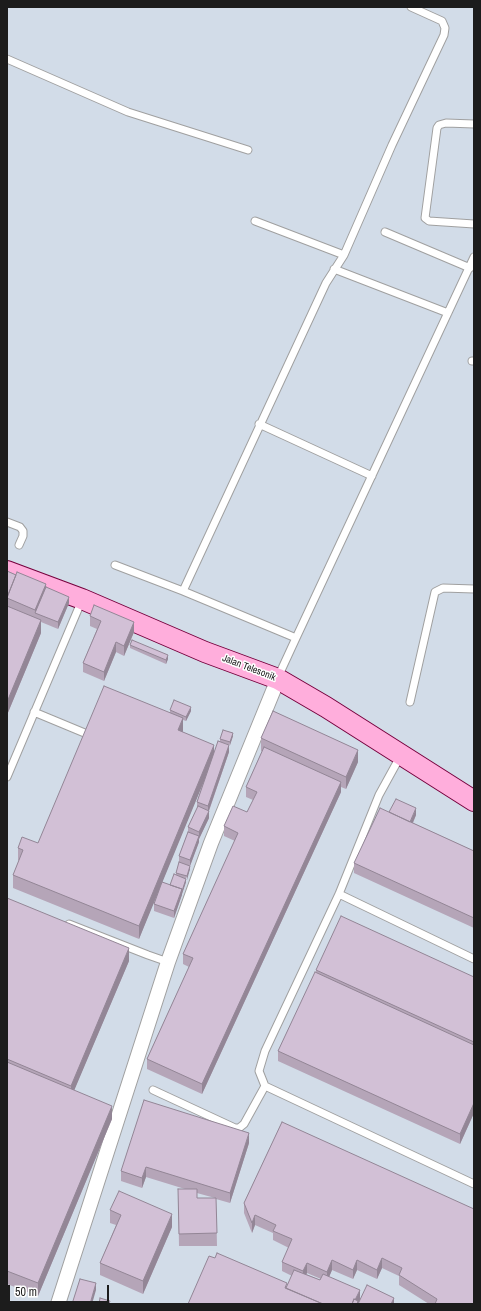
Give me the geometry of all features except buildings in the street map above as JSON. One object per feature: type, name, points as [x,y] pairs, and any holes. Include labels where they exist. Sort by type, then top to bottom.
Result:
[{"type":"street","name":"Jalan Telesonik","points":[[7,571],[82,599],[205,652],[278,679],[326,707],[474,801]]},
{"type":"street","points":[[58,1304],[168,962],[211,844],[278,679]]},
{"type":"lane","points":[[183,591],[326,283],[344,255],[392,145],[444,35],[445,28],[442,21],[411,7]]},
{"type":"lane","points":[[7,59],[128,112],[248,150]]},
{"type":"lane","points":[[474,124],[446,123],[439,125],[425,218],[429,221],[474,224]]},
{"type":"lane","points":[[255,221],[344,255]]},
{"type":"lane","points":[[385,232],[470,268]]},
{"type":"lane","points":[[278,679],[474,257]]},
{"type":"lane","points":[[334,269],[448,313]]},
{"type":"lane","points":[[260,424],[372,476]]},
{"type":"lane","points":[[7,522],[20,527],[23,531],[23,536],[19,545]]},
{"type":"lane","points":[[115,565],[183,591],[296,638]]},
{"type":"lane","points":[[410,702],[436,592],[443,588],[474,589]]},
{"type":"lane","points":[[7,777],[82,599]]},
{"type":"lane","points":[[34,712],[88,734]]},
{"type":"lane","points":[[401,755],[380,795],[339,894],[265,1051],[259,1071],[265,1086],[474,1184]]},
{"type":"lane","points":[[339,894],[474,959]]},
{"type":"lane","points":[[59,920],[168,962]]},
{"type":"lane","points":[[153,1090],[235,1128],[239,1128],[244,1124],[265,1086]]},
{"type":"shaded area","points":[[7,7],[474,7],[474,1304],[7,1304]]}]
